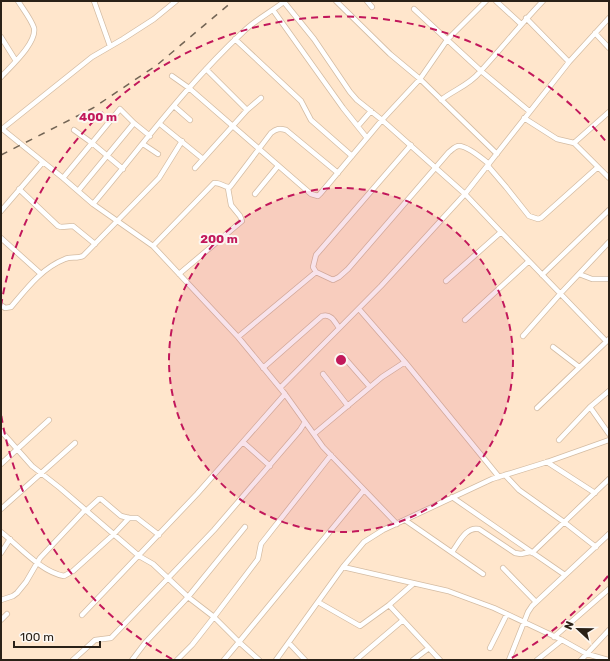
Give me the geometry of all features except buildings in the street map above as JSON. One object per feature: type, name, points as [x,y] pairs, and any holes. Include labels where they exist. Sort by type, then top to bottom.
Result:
[{"type":"street","points":[[1,77],[30,44],[34,33],[34,27],[18,1]]},
{"type":"street","points":[[94,1],[110,46]]},
{"type":"street","points":[[176,1],[154,19],[92,57],[2,129],[93,204],[153,246],[238,337],[285,394],[331,455],[398,524]]},
{"type":"street","points":[[93,204],[206,69],[244,31],[284,1],[314,39],[357,100],[372,111],[465,194],[560,294],[608,340],[538,408]]},
{"type":"street","points":[[336,1],[390,54],[420,78],[497,154]]},
{"type":"street","points":[[367,1],[372,7]]},
{"type":"street","points":[[172,76],[189,88],[311,194],[318,196],[382,120],[420,78],[447,40],[486,1]]},
{"type":"street","points":[[496,1],[521,24]]},
{"type":"street","points":[[441,100],[465,86],[481,71],[526,18],[543,1]]},
{"type":"street","points":[[414,9],[481,71],[529,111]]},
{"type":"street","points":[[273,10],[299,45],[319,76],[367,138]]},
{"type":"street","points":[[526,18],[569,62]]},
{"type":"street","points":[[280,388],[381,286],[465,194],[569,62],[609,18]]},
{"type":"street","points":[[595,33],[609,48]]},
{"type":"street","points":[[236,39],[301,101],[311,120],[352,156]]},
{"type":"street","points":[[2,40],[16,60]]},
{"type":"street","points":[[206,69],[247,110]]},
{"type":"street","points":[[195,168],[232,125],[261,98]]},
{"type":"street","points":[[174,106],[190,120]]},
{"type":"street","points":[[63,178],[120,109],[150,136]]},
{"type":"street","points":[[358,126],[372,111]]},
{"type":"street","points":[[574,143],[609,112]]},
{"type":"street","points":[[524,118],[557,139],[574,143],[609,178]]},
{"type":"street","points":[[78,191],[134,123]]},
{"type":"street","points":[[160,124],[203,159]]},
{"type":"street","points":[[228,188],[233,184],[272,133],[276,129],[281,128],[286,130],[338,173]]},
{"type":"street","points":[[74,130],[123,169]]},
{"type":"street","points":[[1,305],[5,308],[11,307],[41,274],[57,262],[67,258],[78,258],[83,256],[159,178],[182,141]]},
{"type":"street","points":[[143,144],[158,154]]},
{"type":"street","points":[[411,145],[316,255],[313,267],[316,272],[333,280],[348,269],[449,152],[458,146],[464,147],[489,165],[529,216],[538,219],[541,218],[598,167]]},
{"type":"street","points":[[1,210],[43,162]]},
{"type":"street","points":[[255,194],[278,166]]},
{"type":"street","points":[[153,246],[214,183],[217,182],[228,188]]},
{"type":"street","points":[[179,274],[242,221],[231,205],[228,188]]},
{"type":"street","points":[[19,189],[58,226],[73,226],[95,244]]},
{"type":"street","points":[[542,275],[609,210]]},
{"type":"street","points":[[446,281],[500,232]]},
{"type":"street","points":[[1,238],[41,274]]},
{"type":"street","points":[[524,336],[560,294],[609,242]]},
{"type":"street","points":[[465,320],[529,262]]},
{"type":"street","points":[[238,337],[316,272]]},
{"type":"street","points":[[579,274],[592,279],[609,279]]},
{"type":"street","points":[[359,309],[405,362],[499,477]]},
{"type":"street","points":[[263,368],[322,316],[328,315],[331,317],[339,328]]},
{"type":"street","points":[[553,347],[580,367]]},
{"type":"street","points":[[342,355],[370,387]]},
{"type":"street","points":[[314,434],[382,377],[405,362]]},
{"type":"street","points":[[323,374],[348,406]]},
{"type":"street","points":[[559,440],[590,407],[609,390]]},
{"type":"street","points":[[82,615],[159,535],[285,394]]},
{"type":"street","points":[[590,407],[609,434]]},
{"type":"street","points":[[1,464],[49,420]]},
{"type":"street","points":[[73,660],[95,640],[111,638],[214,530],[270,466],[305,422]]},
{"type":"street","points":[[1,431],[41,474],[60,488],[139,556],[153,564],[188,597],[214,617],[259,660]]},
{"type":"street","points":[[276,660],[343,567],[364,542],[374,535],[452,497],[499,477],[609,440]]},
{"type":"street","points":[[243,442],[270,466]]},
{"type":"street","points":[[1,509],[76,443]]},
{"type":"street","points":[[178,660],[192,645],[258,559],[261,544],[331,455]]},
{"type":"street","points":[[547,462],[595,493]]},
{"type":"street","points":[[505,475],[519,490],[596,547]]},
{"type":"street","points":[[452,552],[467,531],[475,528],[479,529],[515,553],[521,554],[531,552],[609,479]]},
{"type":"street","points":[[224,660],[364,490]]},
{"type":"street","points":[[452,497],[565,575]]},
{"type":"street","points":[[1,600],[13,596],[17,592],[26,582],[37,562],[45,552],[86,510],[99,499],[101,499],[121,516],[140,519],[159,535]]},
{"type":"street","points":[[1,532],[37,562],[58,575],[64,576],[68,575],[113,535],[129,518]]},
{"type":"street","points":[[406,520],[483,574]]},
{"type":"street","points":[[132,660],[144,643],[188,597],[245,527]]},
{"type":"street","points":[[509,660],[528,612],[536,602],[609,534]]},
{"type":"street","points":[[1,553],[10,539]]},
{"type":"street","points":[[343,567],[448,591],[494,608],[562,640],[587,654],[608,660]]},
{"type":"street","points":[[503,568],[536,602]]},
{"type":"street","points":[[318,602],[360,626],[389,605],[413,584]]},
{"type":"street","points":[[554,637],[609,589]]},
{"type":"street","points":[[389,605],[440,660]]},
{"type":"street","points":[[1,620],[7,614]]},
{"type":"street","points":[[490,648],[507,614]]},
{"type":"street","points":[[356,660],[403,620]]},
{"type":"street","points":[[580,660],[609,630]]},
{"type":"street","points":[[537,660],[562,640]]},
{"type":"street","points":[[289,643],[305,660]]},
{"type":"street","points":[[413,660],[429,648]]},
{"type":"railway","points":[[1,155],[93,108],[157,65],[233,1]]}]
